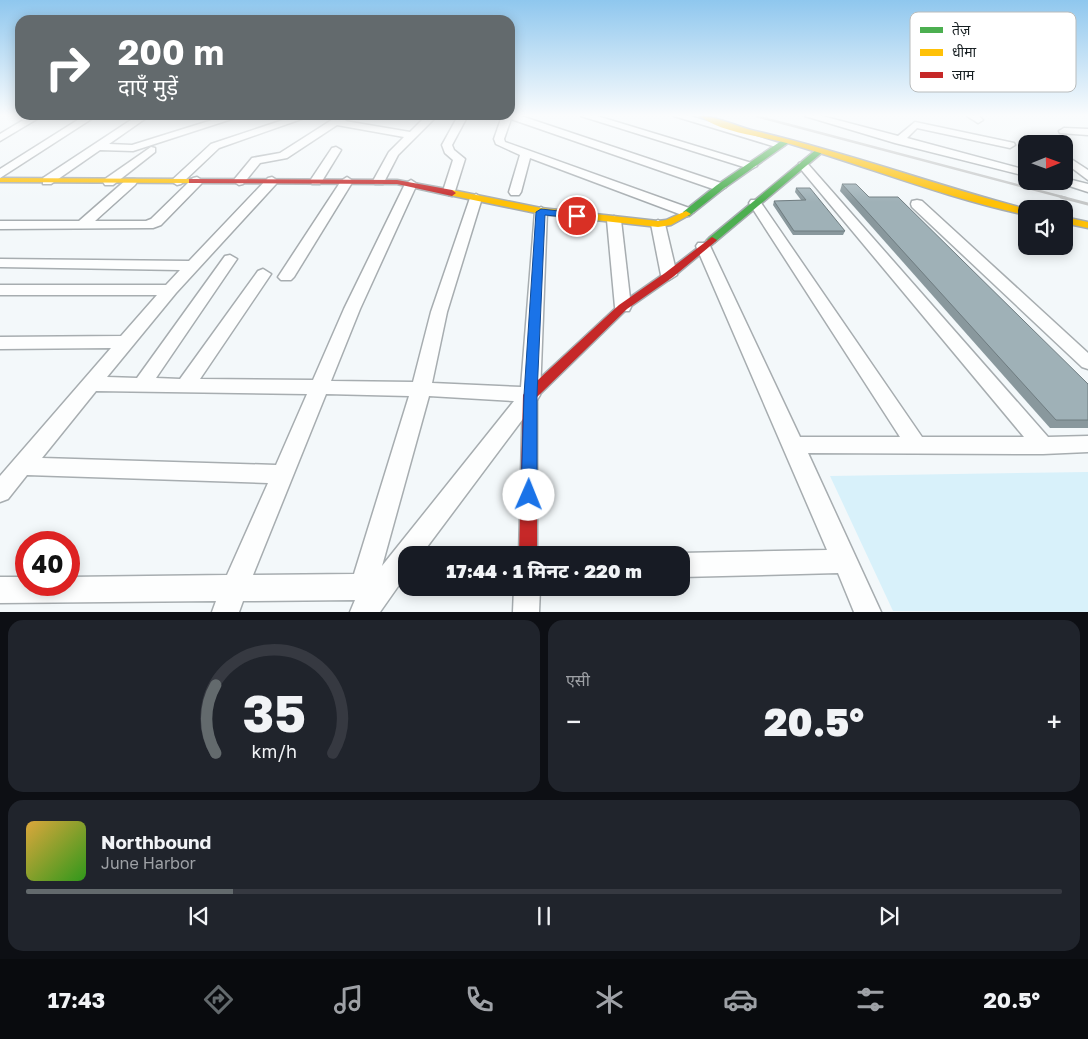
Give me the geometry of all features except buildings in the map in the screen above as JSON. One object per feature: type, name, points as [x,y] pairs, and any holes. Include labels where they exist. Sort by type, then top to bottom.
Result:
[{"type":"street","points":[[0,174],[46,145]]},
{"type":"street","points":[[47,181],[102,145]]},
{"type":"street","points":[[98,147],[133,148],[144,145]]},
{"type":"street","points":[[177,181],[215,146],[219,145]]},
{"type":"street","points":[[239,181],[256,160],[283,156],[301,145]]},
{"type":"street","points":[[379,181],[389,159],[402,145]]},
{"type":"street","points":[[447,145],[449,151],[458,159],[449,191]]},
{"type":"street","points":[[505,145],[687,212]]},
{"type":"street","points":[[595,145],[720,187]]},
{"type":"street","points":[[680,145],[751,166]]},
{"type":"street","points":[[0,180],[109,182],[379,181],[412,184],[449,191],[541,212],[658,224],[677,220],[720,187],[782,145]]},
{"type":"street","points":[[791,145],[820,151],[1018,210]]},
{"type":"street","points":[[913,145],[1018,171]]},
{"type":"street","points":[[109,182],[151,150]]},
{"type":"street","points":[[316,182],[336,150]]},
{"type":"street","points":[[413,546],[530,395],[623,307],[669,275],[820,151]]},
{"type":"street","points":[[515,192],[526,154]]},
{"type":"street","points":[[1073,164],[1088,176]]},
{"type":"street","points":[[802,165],[1043,446]]},
{"type":"street","points":[[0,236],[7,225],[148,225],[162,216],[197,181]]},
{"type":"street","points":[[286,277],[347,181]]},
{"type":"street","points":[[81,226],[131,182]]},
{"type":"street","points":[[0,492],[170,290],[272,182]]},
{"type":"street","points":[[225,612],[281,474],[352,309],[412,184]]},
{"type":"street","points":[[1073,184],[1088,188]]},
{"type":"street","points":[[369,596],[439,312],[476,198]]},
{"type":"street","points":[[756,203],[916,445]]},
{"type":"street","points":[[917,204],[1088,363]]},
{"type":"street","points":[[528,546],[530,395],[541,212]]},
{"type":"street","points":[[614,220],[623,307]]},
{"type":"street","points":[[1073,222],[1088,225]]},
{"type":"street","points":[[658,224],[669,275]]},
{"type":"street","points":[[702,246],[868,612]]},
{"type":"street","points":[[141,386],[230,259]]},
{"type":"street","points":[[0,264],[194,266]]},
{"type":"street","points":[[186,385],[263,274]]},
{"type":"street","points":[[0,290],[170,290]]},
{"type":"street","points":[[0,343],[125,342]]},
{"type":"street","points":[[90,384],[421,389],[530,395]]},
{"type":"street","points":[[791,445],[1043,446],[1088,444]]},
{"type":"street","points":[[22,466],[281,474]]},
{"type":"street","points":[[690,565],[845,560]]},
{"type":"street","points":[[369,596],[398,564]]},
{"type":"street","points":[[0,590],[235,587],[369,596]]},
{"type":"street","points":[[526,612],[527,596]]},
{"type":"shaded area","points":[[1088,472],[1088,612],[893,611],[830,476]]},
{"type":"railway","points":[[864,145],[1066,198]]},
{"type":"railway","points":[[1061,197],[1088,204]]},
{"type":"traffic: fast","points":[[686,214],[720,187],[782,145]]},
{"type":"traffic: fast","points":[[712,240],[820,151]]},
{"type":"traffic: slow","points":[[800,145],[939,188],[1018,210]]},
{"type":"traffic: slow","points":[[0,180],[192,181]]},
{"type":"traffic: slow","points":[[452,193],[541,211],[658,224],[668,223],[686,214]]},
{"type":"traffic: slow","points":[[1073,222],[1088,225]]},
{"type":"traffic: jam","points":[[192,181],[397,182],[452,193]]},
{"type":"traffic: jam","points":[[528,546],[530,395],[623,307],[669,275],[712,240]]},
{"type":"route","points":[[529,495],[530,395],[541,212],[577,216]]}]
